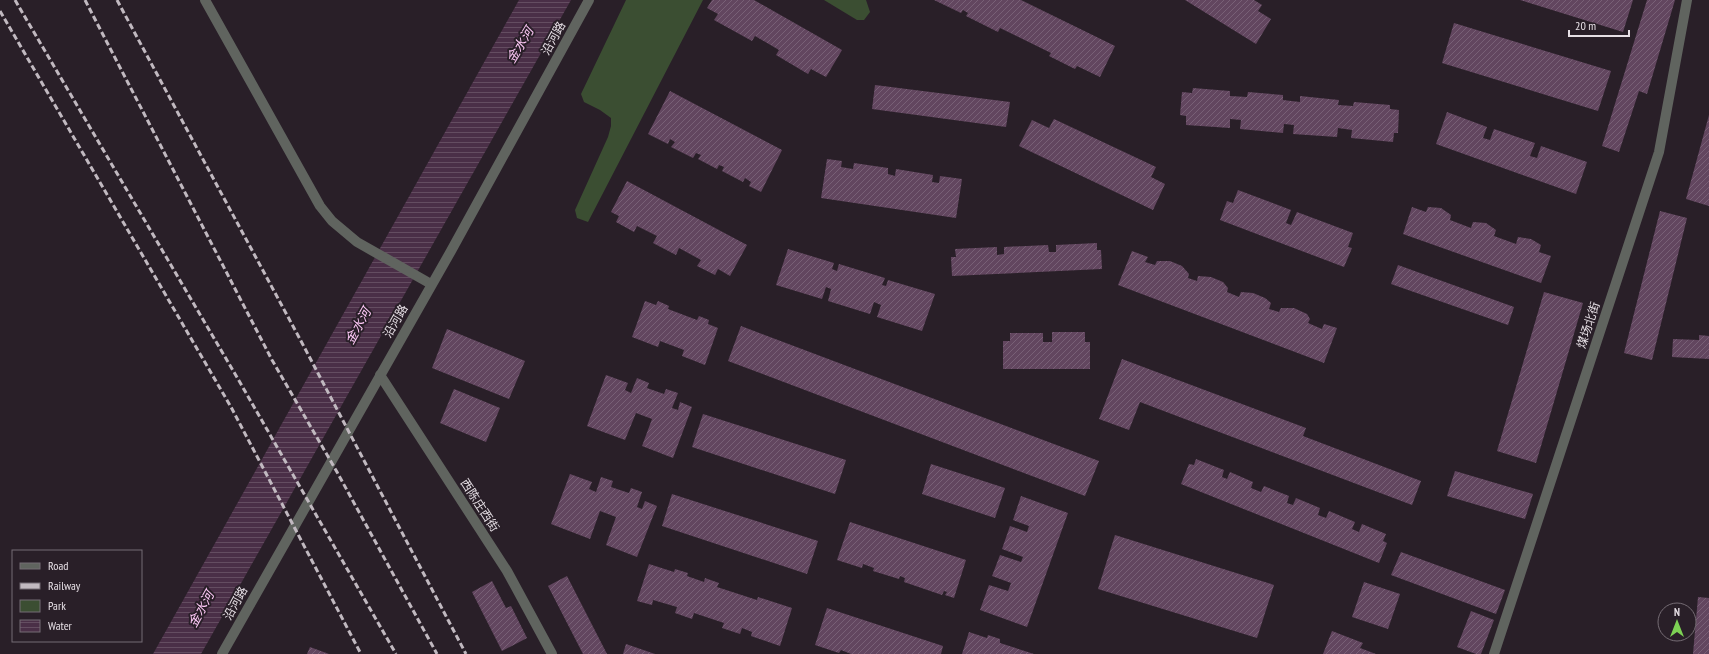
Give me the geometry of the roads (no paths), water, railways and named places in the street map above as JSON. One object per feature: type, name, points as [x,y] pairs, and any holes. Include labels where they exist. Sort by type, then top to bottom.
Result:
[{"type":"street","points":[[205,0],[320,206],[332,221],[357,242],[431,284]]},
{"type":"street","name":"沿河路","points":[[222,654],[380,375],[589,0]]},
{"type":"street","name":"煤场北街","points":[[1494,654],[1659,152],[1687,0]]},
{"type":"street","name":"西陈庄西街","points":[[380,375],[507,571],[552,654]]},
{"type":"water","name":"金水河","points":[[519,0],[571,0],[201,654],[153,654]]},
{"type":"railway","points":[[15,0],[238,379],[396,654]]},
{"type":"railway","points":[[85,0],[272,360],[337,472],[437,654]]},
{"type":"railway","points":[[117,0],[301,341],[466,654]]},
{"type":"railway","points":[[0,11],[231,407],[361,654]]}]
